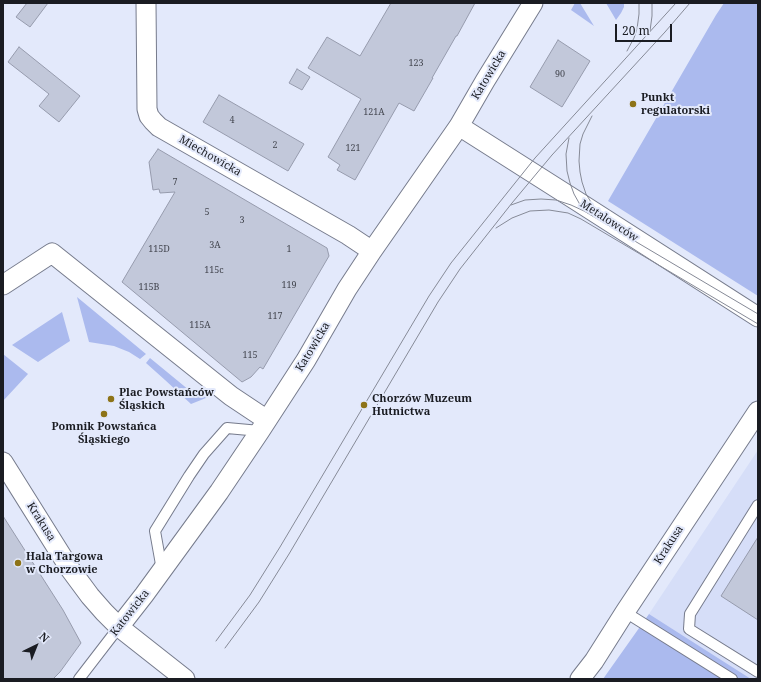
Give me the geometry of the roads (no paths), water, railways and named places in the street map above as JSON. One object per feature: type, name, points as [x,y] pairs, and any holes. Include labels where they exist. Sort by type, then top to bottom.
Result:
[{"type":"street","name":"Miechowicka","points":[[146,3],[147,109],[149,116],[153,121],[159,127],[372,251]]},
{"type":"street","name":"Katowicka","points":[[119,627],[219,492],[306,360],[347,289],[459,126],[533,3]]},
{"type":"street","name":"Metalowców","points":[[459,126],[758,317]]},
{"type":"street","points":[[3,285],[52,253],[231,396],[263,425]]},
{"type":"street","name":"Krakusa","points":[[580,679],[594,661],[758,410]]},
{"type":"street","name":"Krakusa","points":[[3,462],[70,569],[94,601],[119,627],[185,679]]},
{"type":"lane","points":[[162,570],[155,530],[204,454],[227,428],[263,425]]},
{"type":"lane","points":[[758,505],[690,614],[689,629],[758,672]]},
{"type":"lane","points":[[625,612],[732,679]]},
{"type":"lane","name":"Katowicka","points":[[78,679],[119,627]]},
{"type":"tram line","points":[[627,51],[637,29],[639,3]]},
{"type":"tram line","points":[[650,31],[652,3]]},
{"type":"tram line","points":[[216,641],[250,595],[280,547],[429,296],[451,263],[535,158],[676,3]]},
{"type":"tram line","points":[[225,648],[259,602],[289,554],[438,302],[460,269],[552,155],[690,3]]},
{"type":"tram line","points":[[592,116],[580,144],[580,172],[586,194],[594,207],[607,221]]},
{"type":"tram line","points":[[569,138],[566,154],[567,171],[574,194],[583,210]]},
{"type":"tram line","points":[[511,205],[525,200],[541,199],[556,200],[571,205],[584,211],[758,314]]},
{"type":"tram line","points":[[496,228],[512,218],[530,211],[549,210],[568,213],[581,219],[758,324]]},
{"type":"place","name":"Punkt regulatorski","points":[[633,104]]},
{"type":"place","name":"Plac Powstańców Śląskich","points":[[111,399]]},
{"type":"place","name":"Chorzów Muzeum Hutnictwa","points":[[364,405]]},
{"type":"place","name":"Pomnik Powstańca Śląskiego","points":[[104,414]]},
{"type":"place","name":"Hala Targowa w Chorzowie","points":[[18,563]]}]
